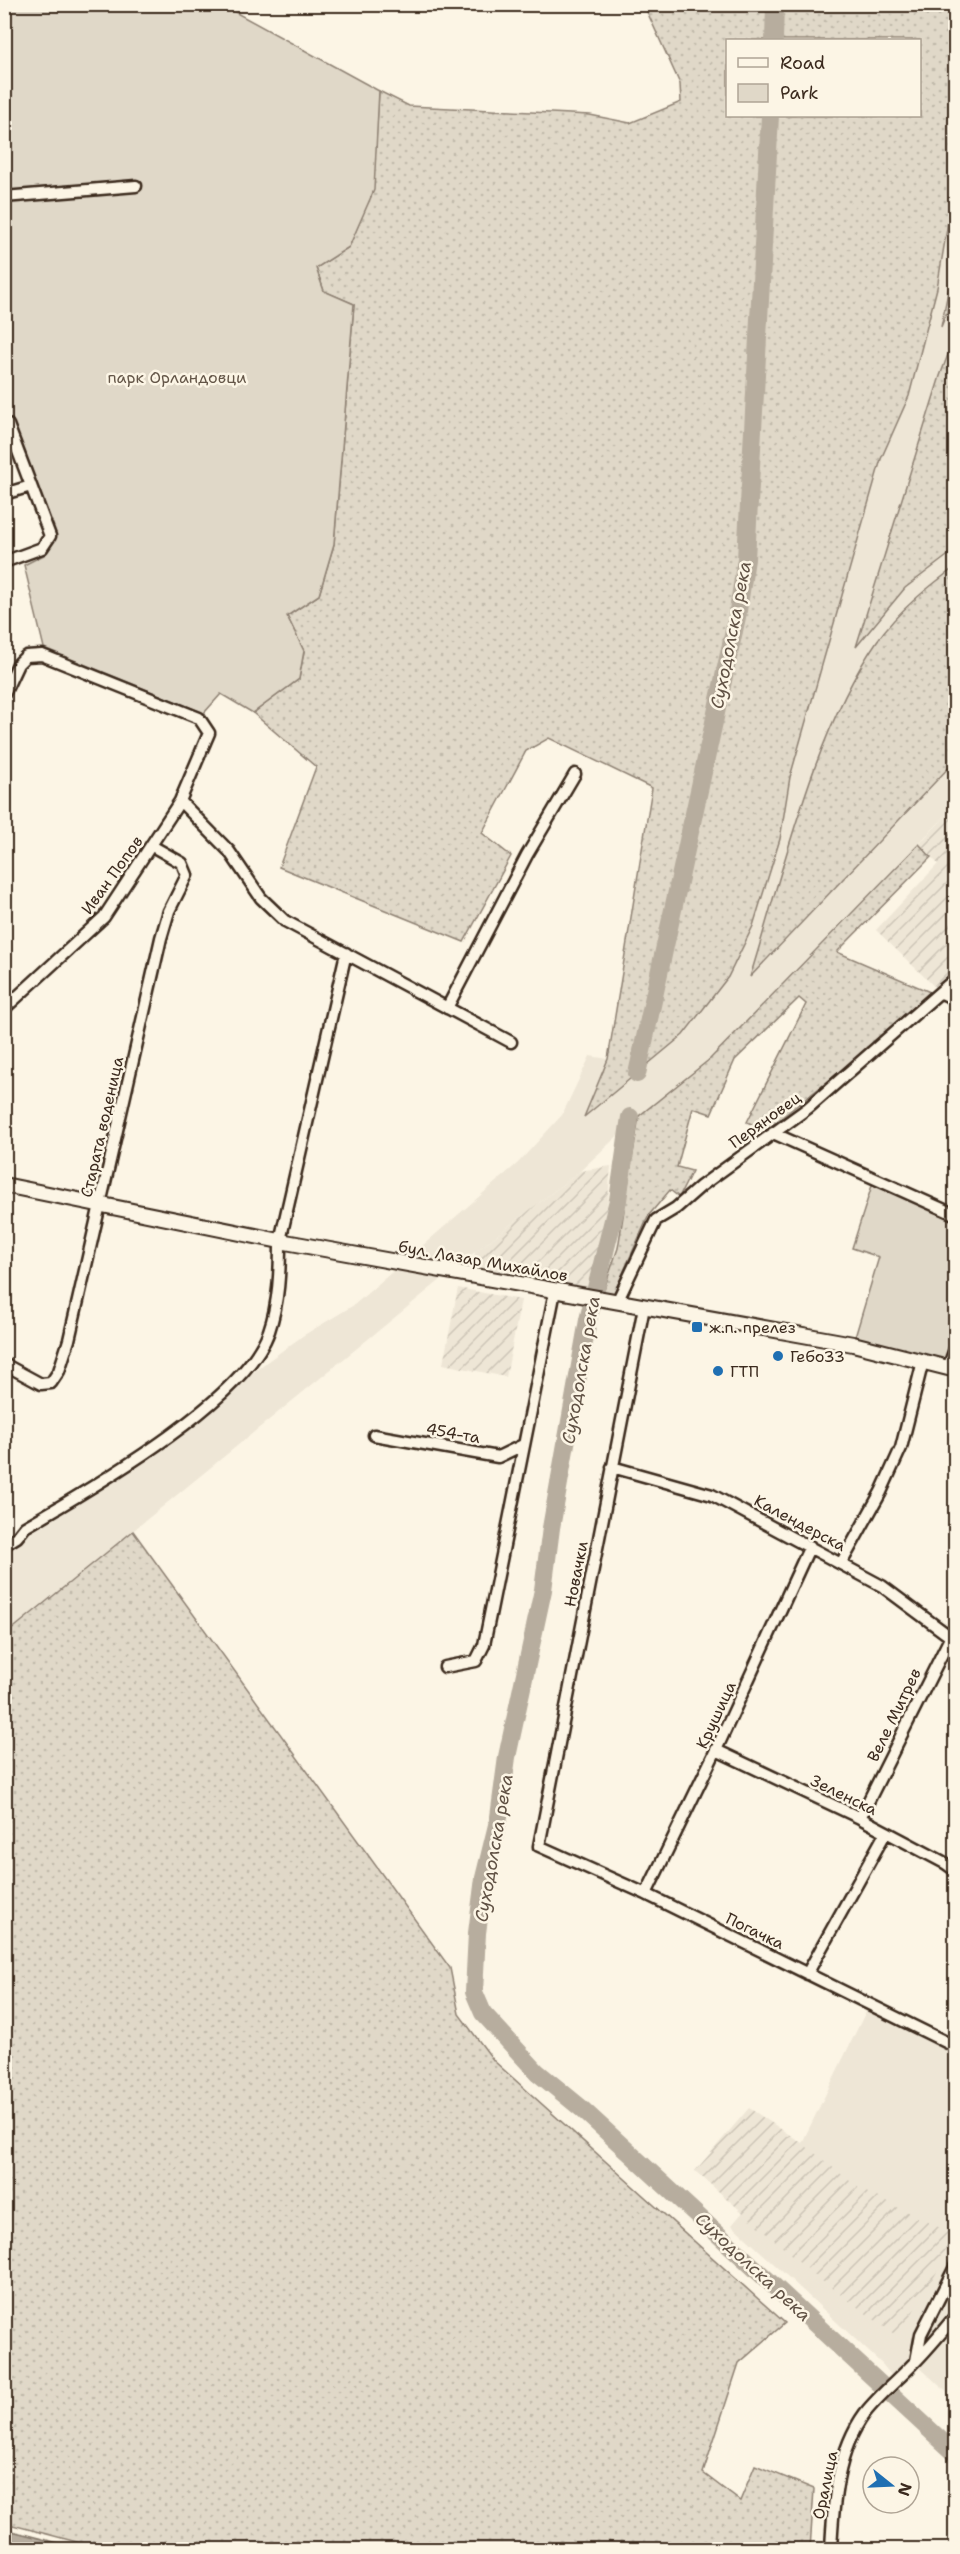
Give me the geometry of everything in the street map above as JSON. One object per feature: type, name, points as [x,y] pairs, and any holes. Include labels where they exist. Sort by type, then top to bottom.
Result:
[{"type":"street","points":[[4,197],[136,186]]},
{"type":"street","points":[[4,562],[42,548],[50,536],[6,426]]},
{"type":"street","points":[[4,494],[31,486]]},
{"type":"street","name":"Иван Попов","points":[[4,694],[18,664],[26,656],[42,655],[199,718],[209,733],[180,801],[104,917],[4,1009]]},
{"type":"street","points":[[447,1008],[527,855],[575,774]]},
{"type":"street","points":[[180,801],[230,851],[261,898],[285,921],[511,1042]]},
{"type":"street","name":"Старата воденица","points":[[4,1364],[40,1384],[51,1383],[59,1371],[69,1340],[161,938],[169,911],[187,875],[182,863],[152,846]]},
{"type":"street","points":[[4,1545],[17,1537],[25,1527],[91,1488],[174,1432],[226,1389],[255,1359],[269,1332],[280,1284],[280,1241],[346,953]]},
{"type":"street","name":"Перяновец","points":[[614,1302],[656,1220],[676,1208],[701,1185],[808,1108],[956,978]]},
{"type":"street","points":[[940,992],[956,1000]]},
{"type":"street","points":[[773,1133],[956,1215]]},
{"type":"street","name":"бул. Лазар Михайлов","points":[[4,1185],[280,1241],[853,1344],[952,1369]]},
{"type":"street","points":[[445,1667],[476,1660],[484,1645],[555,1291]]},
{"type":"street","name":"Новачки","points":[[539,1846],[644,1307]]},
{"type":"street","points":[[952,1369],[956,1346]]},
{"type":"street","points":[[842,1562],[901,1448],[923,1361]]},
{"type":"street","name":"454-та","points":[[374,1435],[498,1457],[523,1445]]},
{"type":"street","name":"Календерска","points":[[612,1467],[712,1495],[842,1562],[882,1586],[952,1640]]},
{"type":"street","name":"Крушица","points":[[646,1894],[716,1750],[810,1546]]},
{"type":"street","name":"Веле Митрев","points":[[860,1818],[952,1640],[956,1626]]},
{"type":"street","name":"Зеленска","points":[[716,1750],[860,1818],[956,1871]]},
{"type":"street","points":[[807,1974],[886,1832]]},
{"type":"street","name":"Погачка","points":[[539,1846],[646,1894],[956,2047]]},
{"type":"street","points":[[915,2362],[921,2334],[956,2265]]},
{"type":"street","points":[[915,2362],[956,2315]]},
{"type":"street","name":"Оралица","points":[[831,2550],[832,2513],[840,2473],[851,2438],[865,2414],[915,2362]]},
{"type":"shaded area","points":[[955,181],[955,257],[942,322],[955,292],[955,336],[940,376],[858,645],[905,588],[955,550],[955,567],[910,602],[877,641],[847,691],[813,773],[751,975],[955,761],[955,806],[710,1059],[639,1116],[580,1171],[475,1252],[5,1635],[5,1550],[139,1464],[264,1364],[304,1335],[354,1305],[518,1163],[562,1115],[590,1056],[608,1059],[585,1115],[683,1035],[728,977],[753,926],[780,839],[790,777],[881,459],[909,396],[937,288]]},
{"type":"shaded area","points":[[955,806],[955,978],[940,992],[876,930],[938,864],[919,844]]},
{"type":"shaded area","points":[[611,1166],[606,1220],[584,1296],[470,1275],[475,1252],[580,1171]]},
{"type":"shaded area","points":[[458,1288],[521,1300],[506,1377],[443,1364]]},
{"type":"shaded area","points":[[869,2005],[955,2047],[955,2400],[915,2363],[896,2381],[882,2364],[732,2225],[802,2143]]},
{"type":"shaded area","points":[[749,2108],[802,2143],[860,2189],[955,2235],[952,2239],[955,2242],[898,2337],[818,2278],[695,2171]]},
{"type":"shaded area","points":[[4,2529],[81,2549],[5,2549]]},
{"type":"green space","name":"парк Орландовци","points":[[5,5],[222,5],[379,91],[374,190],[349,247],[316,268],[324,291],[354,304],[334,544],[319,595],[287,616],[304,651],[299,679],[253,713],[221,694],[204,713],[44,648],[24,565],[44,555],[56,536],[12,419],[5,421]]},
{"type":"green space","points":[[644,5],[955,5],[955,181],[937,288],[909,396],[881,459],[790,777],[780,839],[753,926],[728,977],[683,1035],[584,1117],[608,1059],[652,788],[549,738],[526,751],[482,833],[511,856],[464,942],[279,867],[316,767],[253,713],[299,679],[304,651],[287,616],[319,595],[334,544],[354,304],[324,291],[316,268],[349,247],[373,190],[379,91],[409,106],[590,115],[630,123],[681,102],[680,84]]},
{"type":"green space","points":[[955,257],[955,292],[941,327]]},
{"type":"green space","points":[[955,336],[955,550],[905,588],[856,647],[940,376]]},
{"type":"green space","points":[[955,567],[955,761],[750,977],[802,803],[835,717],[855,677],[877,641],[903,610]]},
{"type":"green space","points":[[919,844],[931,857],[837,952],[930,992],[851,1063],[766,1130],[747,1122],[806,1004],[799,998],[735,1060],[711,1114],[693,1108],[677,1167],[692,1171],[679,1197],[670,1190],[649,1215],[614,1293],[603,1292],[618,1248],[639,1116],[710,1059]]},
{"type":"green space","points":[[874,1179],[955,1215],[956,1346],[948,1368],[853,1344],[879,1257],[852,1248]]},
{"type":"green space","points":[[133,1531],[450,1968],[459,2014],[494,2061],[785,2323],[739,2363],[703,2473],[740,2501],[755,2465],[814,2489],[810,2549],[107,2550],[5,2523],[5,1635]]},
{"type":"waterway","name":"Суходолска река","points":[[774,39],[775,4]]},
{"type":"waterway","name":"Суходолска река","points":[[637,1074],[737,617],[746,559],[770,117]]},
{"type":"waterway","name":"Суходолска река","points":[[630,1117],[618,1200],[588,1320],[551,1528],[543,1590],[507,1757],[499,1817],[484,1878],[477,1933],[474,1992],[483,2013],[537,2072],[581,2108],[956,2454]]},
{"type":"place","name":"ж.п. прелез","points":[[697,1327]]},
{"type":"place","name":"Гебо33","points":[[778,1356]]},
{"type":"place","name":"ГТП","points":[[718,1371]]}]
